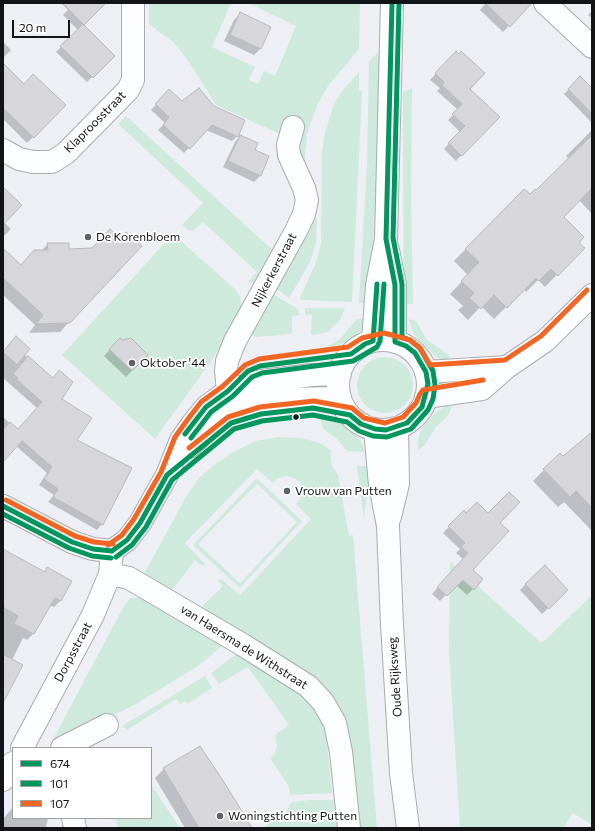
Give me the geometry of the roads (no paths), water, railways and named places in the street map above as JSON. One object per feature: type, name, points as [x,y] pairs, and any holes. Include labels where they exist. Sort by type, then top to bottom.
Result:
[{"type":"street","name":"Klaproosstraat","points":[[3,150],[19,159],[33,162],[52,162],[66,153],[128,90],[132,80],[133,3]]},
{"type":"street","points":[[373,341],[377,285],[386,239],[392,54],[392,3]]},
{"type":"street","points":[[545,3],[592,47]]},
{"type":"street","name":"Nijkerkerstraat","points":[[230,412],[226,371],[227,361],[235,341],[304,214],[307,200],[304,188],[289,155],[288,145],[293,127]]},
{"type":"street","points":[[386,239],[395,285],[396,342]]},
{"type":"street","points":[[426,397],[482,389],[507,367],[545,341],[592,295]]},
{"type":"street","points":[[373,341],[396,342],[406,346],[415,353],[422,362],[426,372],[428,384],[426,397],[416,416],[407,423],[397,428],[386,430],[375,429],[361,424],[350,415],[340,398],[338,386],[340,374],[344,363],[351,354],[365,344],[373,341]]},
{"type":"street","points":[[426,372],[507,367]]},
{"type":"street","points":[[3,506],[72,542],[93,550],[112,552],[127,540],[140,523],[167,475],[181,440],[206,407],[228,391],[261,381],[312,375],[340,374]]},
{"type":"street","points":[[167,475],[204,431],[230,412],[256,402],[285,399],[340,398]]},
{"type":"street","name":"Oude Rijksweg","points":[[388,526],[398,484],[397,428]]},
{"type":"street","name":"Oude Rijksweg","points":[[375,429],[380,485],[388,526],[392,626],[401,773],[408,828]]},
{"type":"street","name":"Dorpsstraat","points":[[23,747],[93,615],[110,574],[112,552]]},
{"type":"street","name":"van Haersma de Withstraat","points":[[110,574],[129,578],[180,607],[291,674],[313,691],[323,702],[335,724],[341,752],[348,828]]},
{"type":"street","points":[[64,747],[107,725]]},
{"type":"street","points":[[3,780],[12,766]]},
{"type":"place","name":"De Korenbloem","points":[[88,237]]},
{"type":"place","name":"Oktober '44","points":[[132,363]]},
{"type":"place","name":"Vrouw van Putten","points":[[287,491]]},
{"type":"place","name":"Woningstichting Putten","points":[[220,816]]}]
